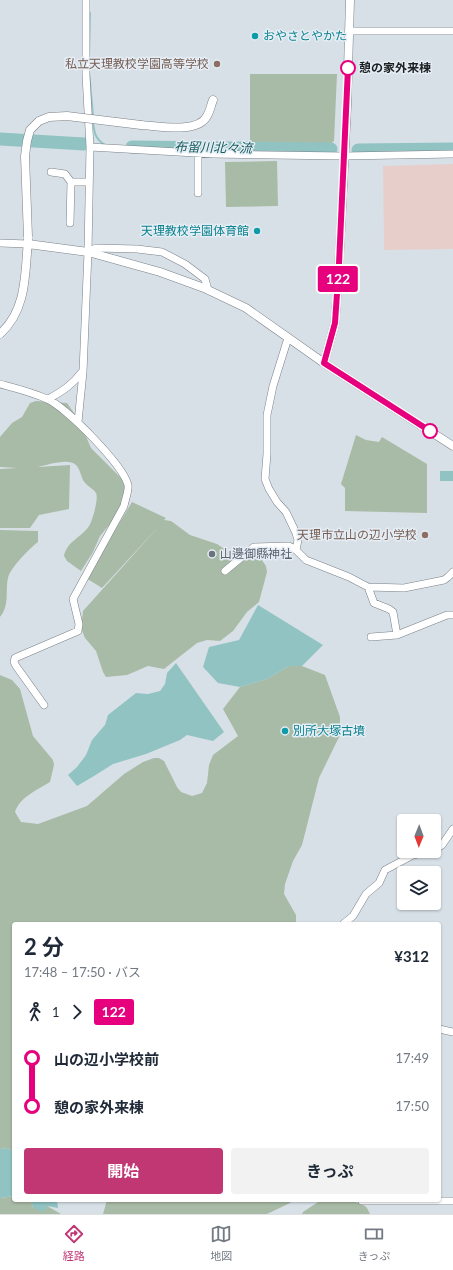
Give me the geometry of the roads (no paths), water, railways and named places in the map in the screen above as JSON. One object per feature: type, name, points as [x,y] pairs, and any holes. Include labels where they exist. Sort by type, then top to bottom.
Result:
[{"type":"street","points":[[78,422],[88,252],[90,182],[90,147],[86,75],[86,0]]},
{"type":"street","points":[[324,363],[335,323],[345,143],[350,0]]},
{"type":"street","points":[[349,31],[453,31]]},
{"type":"street","points":[[0,334],[13,319],[19,307],[24,290],[28,240],[26,141],[30,130],[39,121],[49,117],[67,116],[141,125],[189,127],[198,124],[207,117],[213,100]]},
{"type":"street","points":[[90,147],[198,153],[453,154]]},
{"type":"street","points":[[198,153],[198,193]]},
{"type":"street","points":[[51,172],[65,174],[71,182],[70,223]]},
{"type":"street","points":[[71,182],[90,182]]},
{"type":"street","points":[[0,243],[28,240],[88,252],[160,272],[208,290],[246,308],[324,363],[453,446]]},
{"type":"street","points":[[88,252],[96,248],[137,248],[162,252],[185,264],[205,279],[208,290]]},
{"type":"street","points":[[288,338],[272,386],[267,415],[267,454],[265,479],[269,490],[286,512],[296,533],[298,540],[296,550]]},
{"type":"street","points":[[48,399],[74,383],[82,372]]},
{"type":"street","points":[[0,384],[48,399],[78,422],[117,466],[128,485],[124,506],[73,599],[80,624],[78,632],[15,658],[14,662],[16,666],[44,706]]},
{"type":"street","points":[[225,571],[254,547],[289,546],[296,550],[306,560],[349,577],[368,587],[404,588],[444,580],[453,572]]},
{"type":"street","points":[[368,587],[374,603],[393,612],[397,636]]},
{"type":"street","points":[[371,637],[397,636],[447,615],[453,615]]},
{"type":"street","points":[[441,846],[453,829]]},
{"type":"street","points":[[345,922],[352,916],[366,894],[379,883],[386,870],[408,858]]},
{"type":"street","points":[[441,1029],[453,1032]]},
{"type":"street","points":[[441,1201],[453,1201]]},
{"type":"waterway","points":[[89,13],[89,58]]},
{"type":"waterway","points":[[89,71],[93,116]]},
{"type":"waterway","points":[[93,121],[96,135],[105,145]]},
{"type":"waterway","name":"布留川北々流","points":[[0,139],[84,144]]},
{"type":"waterway","name":"布留川北々流","points":[[132,147],[331,149]]},
{"type":"waterway","name":"布留川北々流","points":[[358,150],[453,149]]},
{"type":"place","name":"おやさとやかた","points":[[255,36]]},
{"type":"place","name":"私立天理教校学園高等学校","points":[[217,64]]},
{"type":"place","name":"憩の家外来棟","points":[[348,68]]},
{"type":"place","name":"天理教校学園体育館","points":[[257,231]]},
{"type":"place","name":"天理市立山の辺小学校","points":[[425,535]]},
{"type":"place","name":"山邊御縣神社","points":[[212,554]]},
{"type":"place","name":"別所大塚古墳","points":[[285,731]]}]
